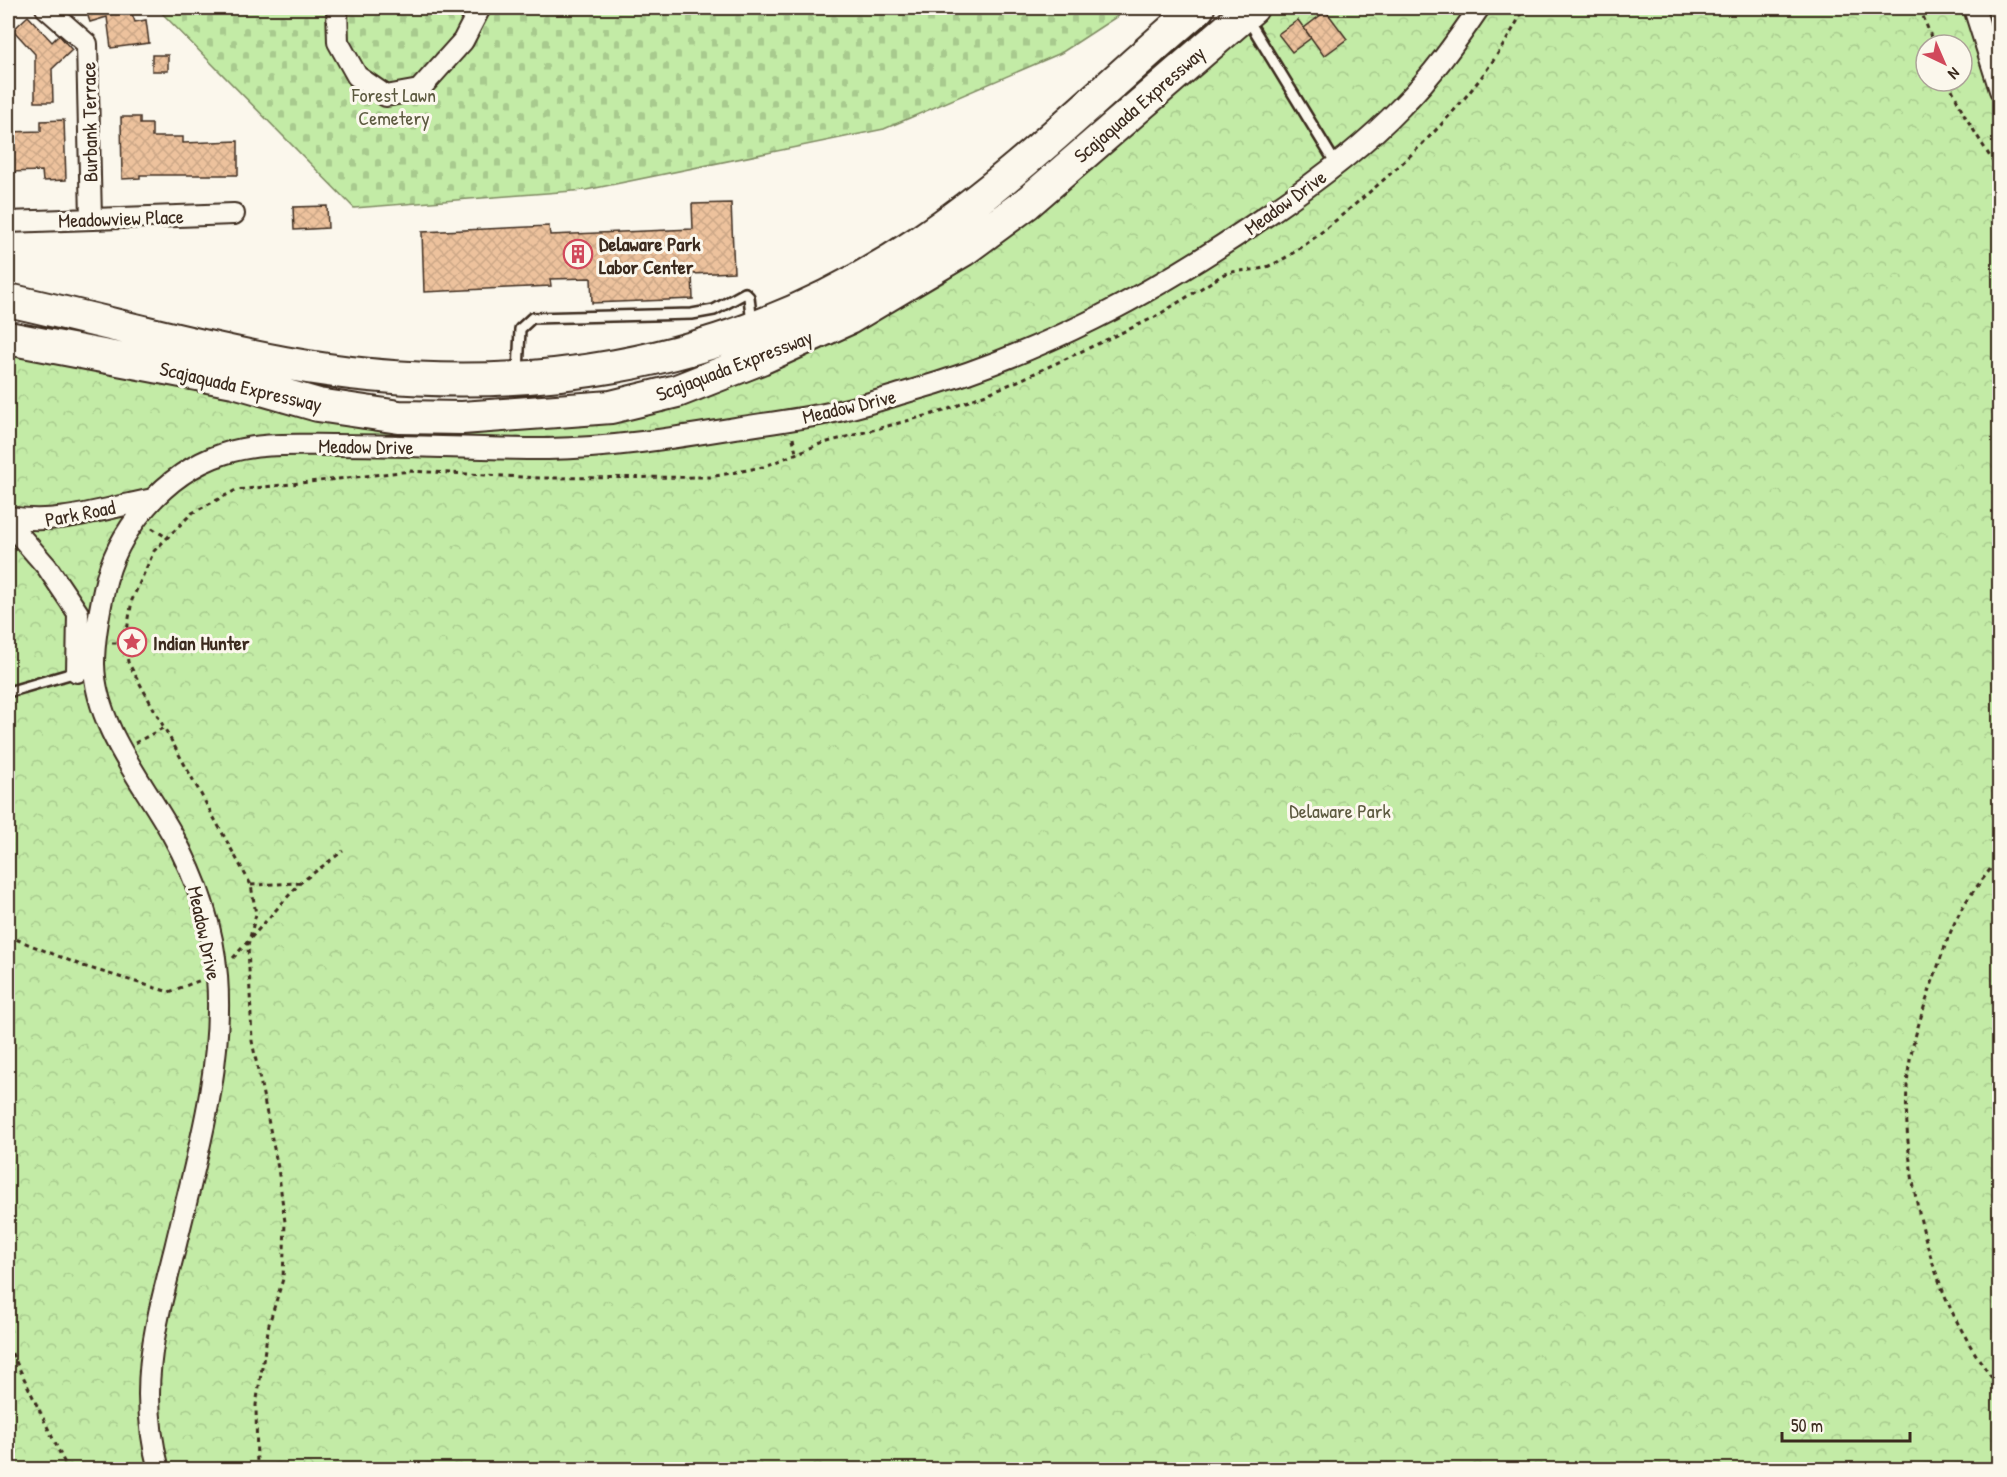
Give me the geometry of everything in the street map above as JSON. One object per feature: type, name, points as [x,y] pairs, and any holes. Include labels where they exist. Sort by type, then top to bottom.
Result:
[{"type":"highway","name":"Scajaquada Expressway","points":[[8,300],[284,363],[365,374],[430,379],[517,379],[597,370],[671,355],[774,322],[866,276],[921,241],[986,192],[1198,8]]},
{"type":"highway","name":"Scajaquada Expressway","points":[[8,338],[234,381],[318,405],[399,417],[462,418],[611,407],[677,391],[761,358],[849,318],[963,250],[1028,203],[1248,11]]},
{"type":"street","name":"Burbank Terrace","points":[[46,8],[87,44],[91,219]]},
{"type":"street","points":[[337,8],[338,42],[357,76],[386,96],[419,90],[463,41],[480,8]]},
{"type":"street","name":"Meadow Drive","points":[[159,1470],[151,1442],[147,1381],[158,1313],[212,1085],[218,1029],[217,974],[203,904],[188,864],[121,750],[85,670],[106,580],[117,552],[153,499],[191,468],[220,454],[248,447],[374,445],[551,449],[620,444],[694,435],[850,408],[951,379],[1011,358],[1071,332],[1169,281],[1282,205],[1336,164],[1401,108],[1449,51],[1479,8]]},
{"type":"street","points":[[1974,8],[2000,90]]},
{"type":"street","name":"Meadowview Place","points":[[8,222],[234,214]]},
{"type":"street","name":"Park Road","points":[[8,517],[37,521],[71,518],[153,499]]},
{"type":"street","name":"Park Road","points":[[8,522],[47,567],[78,613],[85,670]]},
{"type":"lane","points":[[1248,11],[1336,164]]},
{"type":"lane","points":[[517,379],[520,329],[532,318],[692,314],[714,310],[745,293],[749,297],[752,329]]},
{"type":"lane","points":[[8,692],[85,670]]},
{"type":"path","points":[[257,1470],[256,1405],[269,1324],[283,1279],[285,1222],[278,1168],[252,1041],[248,945],[256,914],[251,885],[207,801],[163,728],[128,662],[125,643],[132,600],[154,551],[192,513],[236,490],[411,471],[542,478],[710,477],[763,467],[820,444],[944,411],[1018,381],[1155,317],[1224,274],[1258,269],[1281,260],[1398,168],[1447,119],[1490,68],[1524,8]]},
{"type":"path","points":[[1920,8],[1929,33]]},
{"type":"path","points":[[1954,93],[1965,116],[2000,173]]},
{"type":"path","points":[[121,750],[163,728]]},
{"type":"path","points":[[8,936],[83,966],[170,992],[217,974],[248,945],[300,883],[343,851]]},
{"type":"path","points":[[2000,854],[1962,909],[1937,967],[1920,1019],[1908,1072],[1905,1130],[1914,1189],[1934,1263],[1964,1335],[2000,1390]]},
{"type":"path","points":[[251,885],[300,883]]},
{"type":"path","points":[[8,1345],[68,1470]]},
{"type":"green space","name":"Forest Lawn Cemetery","points":[[157,8],[1130,8],[1061,53],[884,129],[586,190],[354,208]]},
{"type":"green space","name":"Delaware Park","points":[[1273,8],[1999,8],[1999,1469],[8,1469],[8,354],[279,407],[370,422],[748,377],[853,334],[944,282],[997,243]]},
{"type":"building","points":[[85,8],[130,8],[135,22],[146,20],[149,43],[111,48],[107,17],[90,22]]},
{"type":"building","points":[[1326,11],[1347,39],[1324,56],[1304,28]]},
{"type":"building","points":[[28,16],[52,42],[59,35],[72,50],[52,69],[53,102],[35,102],[35,54],[13,30]]},
{"type":"building","points":[[1298,20],[1311,38],[1292,52],[1278,34]]},
{"type":"building","points":[[152,55],[168,55],[168,71],[152,71]]},
{"type":"building","points":[[121,117],[140,117],[140,124],[152,124],[152,137],[183,137],[183,143],[238,141],[238,175],[140,175],[140,178],[122,179]]},
{"type":"building","points":[[64,120],[66,180],[43,181],[42,171],[8,172],[10,132],[41,131],[41,121]]},
{"type":"building","name":"Delaware Park Labor Center","points":[[731,203],[734,272],[692,274],[693,299],[592,303],[591,278],[550,279],[551,286],[424,292],[422,232],[549,226],[550,235],[693,229],[692,204]]},
{"type":"building","points":[[327,206],[328,228],[294,230],[293,207]]},
{"type":"place","name":"Delaware Park Labor Center","points":[[578,254]]},
{"type":"place","name":"Indian Hunter","points":[[132,642]]}]
